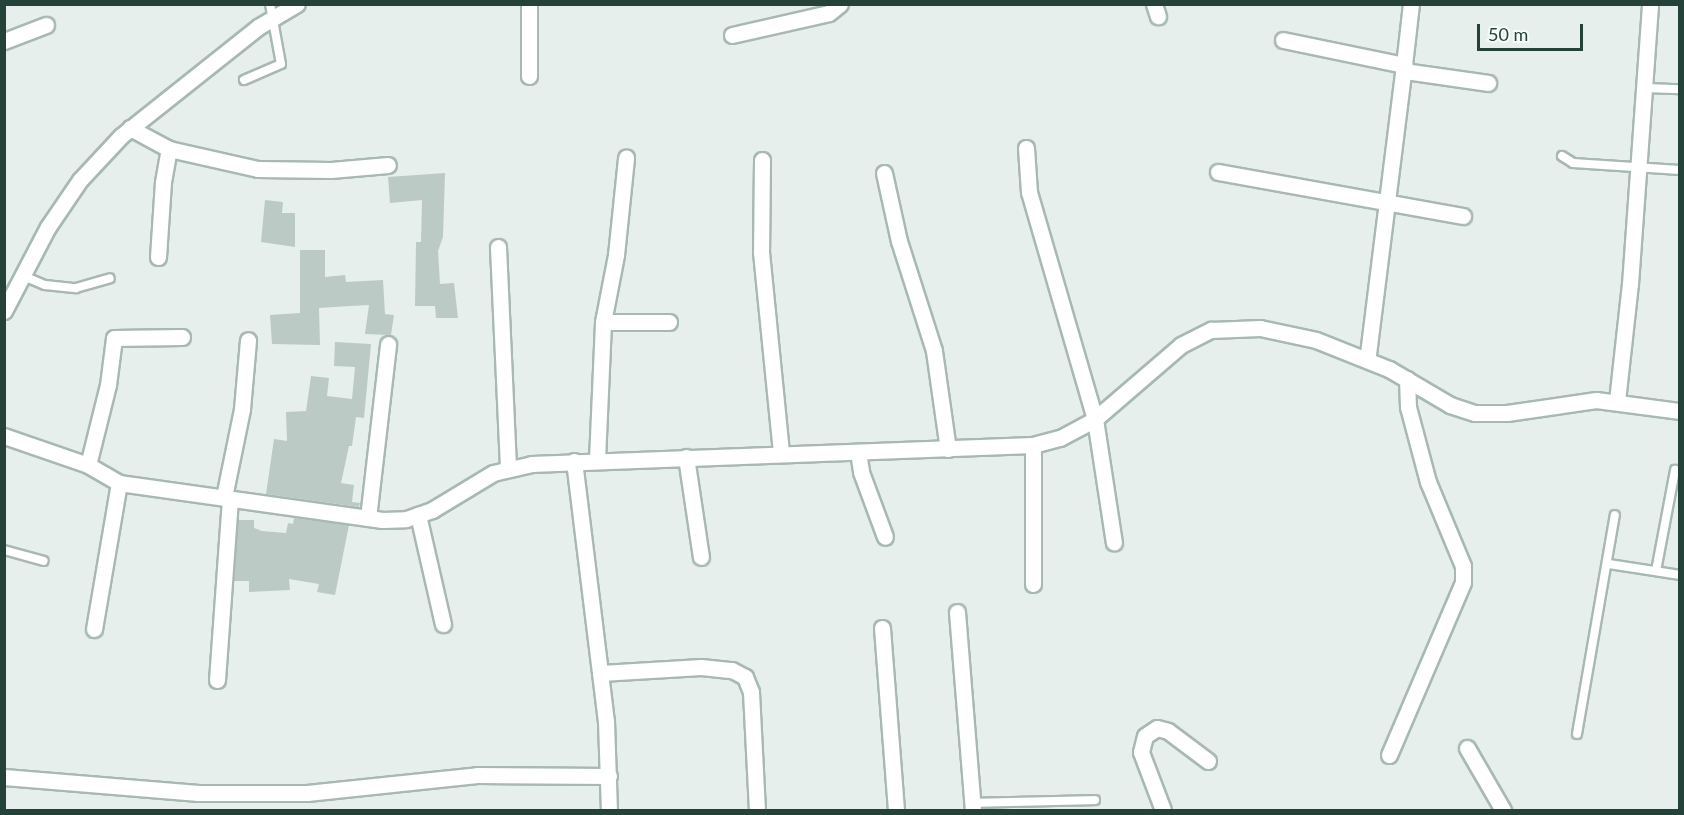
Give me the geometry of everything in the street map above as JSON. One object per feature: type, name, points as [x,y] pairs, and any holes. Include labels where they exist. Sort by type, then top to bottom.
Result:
[{"type":"street","points":[[4,311],[21,275],[80,180],[130,128],[271,11],[297,4]]},
{"type":"street","points":[[529,4],[529,76]]},
{"type":"street","points":[[732,35],[829,13],[840,4]]},
{"type":"street","points":[[1366,360],[1412,4]]},
{"type":"street","points":[[1617,401],[1639,169],[1650,4]]},
{"type":"street","points":[[4,41],[46,25]]},
{"type":"street","points":[[1283,40],[1404,68],[1488,83]]},
{"type":"street","points":[[130,128],[169,149],[258,169],[330,171],[388,165]]},
{"type":"street","points":[[1026,148],[1029,192],[1095,419],[1114,543]]},
{"type":"street","points":[[158,257],[163,182],[169,149]]},
{"type":"street","points":[[597,460],[603,322],[616,255],[626,158]]},
{"type":"street","points":[[762,160],[761,252],[781,454]]},
{"type":"street","points":[[1218,172],[1387,205],[1463,216]]},
{"type":"street","points":[[884,173],[899,241],[934,351],[948,449]]},
{"type":"street","points":[[498,247],[501,382],[508,470]]},
{"type":"street","points":[[603,322],[669,322]]},
{"type":"street","points":[[4,436],[88,465],[119,483],[382,520],[418,515],[493,473],[574,461],[1033,446],[1060,438],[1095,419],[1181,345],[1211,330],[1260,328],[1316,340],[1366,360],[1450,405],[1475,413],[1617,401],[1680,411]]},
{"type":"street","points":[[88,465],[108,385],[114,338],[182,337]]},
{"type":"street","points":[[217,680],[227,497],[242,409],[248,340]]},
{"type":"street","points":[[368,518],[388,344]]},
{"type":"street","points":[[1389,755],[1463,582],[1463,566],[1428,482],[1408,407],[1407,380]]},
{"type":"street","points":[[1033,446],[1033,584]]},
{"type":"street","points":[[858,452],[861,472],[885,537]]},
{"type":"street","points":[[686,457],[701,557]]},
{"type":"street","points":[[574,461],[601,673],[609,776],[609,810]]},
{"type":"street","points":[[94,629],[119,483]]},
{"type":"street","points":[[418,515],[443,624]]},
{"type":"street","points":[[957,612],[973,806]]},
{"type":"street","points":[[882,628],[896,810]]},
{"type":"street","points":[[601,673],[701,667],[732,670],[745,677],[751,692],[757,810]]},
{"type":"street","points":[[1163,810],[1141,752],[1145,736],[1156,728],[1168,731],[1208,761]]},
{"type":"street","points":[[1467,748],[1503,810]]},
{"type":"street","points":[[4,777],[198,793],[307,793],[477,775],[609,776]]},
{"type":"lane","points":[[244,80],[281,64],[271,11]]},
{"type":"lane","points":[[1645,88],[1680,89]]},
{"type":"lane","points":[[1562,156],[1573,162],[1639,169],[1680,170]]},
{"type":"lane","points":[[21,275],[45,285],[76,288],[110,278]]},
{"type":"lane","points":[[1656,571],[1675,470]]},
{"type":"lane","points":[[1577,734],[1609,564],[1615,515]]},
{"type":"lane","points":[[4,550],[44,561]]},
{"type":"lane","points":[[1609,564],[1680,575]]},
{"type":"lane","points":[[973,806],[1095,800]]},
{"type":"building","points":[[445,173],[443,237],[438,251],[440,284],[454,283],[458,318],[436,318],[435,306],[415,306],[416,242],[421,242],[422,200],[390,203],[388,177]]},
{"type":"building","points":[[265,200],[283,202],[282,213],[295,213],[295,247],[261,242]]},
{"type":"building","points":[[300,250],[325,250],[325,277],[345,275],[346,282],[383,280],[385,314],[394,315],[391,335],[365,334],[369,305],[319,308],[320,345],[272,344],[270,315],[300,313]]},
{"type":"building","points":[[335,342],[371,344],[364,418],[356,417],[352,446],[349,446],[341,483],[354,485],[352,502],[360,503],[359,507],[266,494],[274,439],[287,441],[286,412],[306,411],[311,376],[329,378],[327,396],[352,399],[355,367],[334,366]]},
{"type":"building","points":[[294,518],[349,525],[335,595],[317,592],[319,584],[289,579],[290,590],[249,592],[249,581],[234,581],[238,520],[254,520],[254,528],[262,531],[286,533],[288,523],[293,524]]}]
